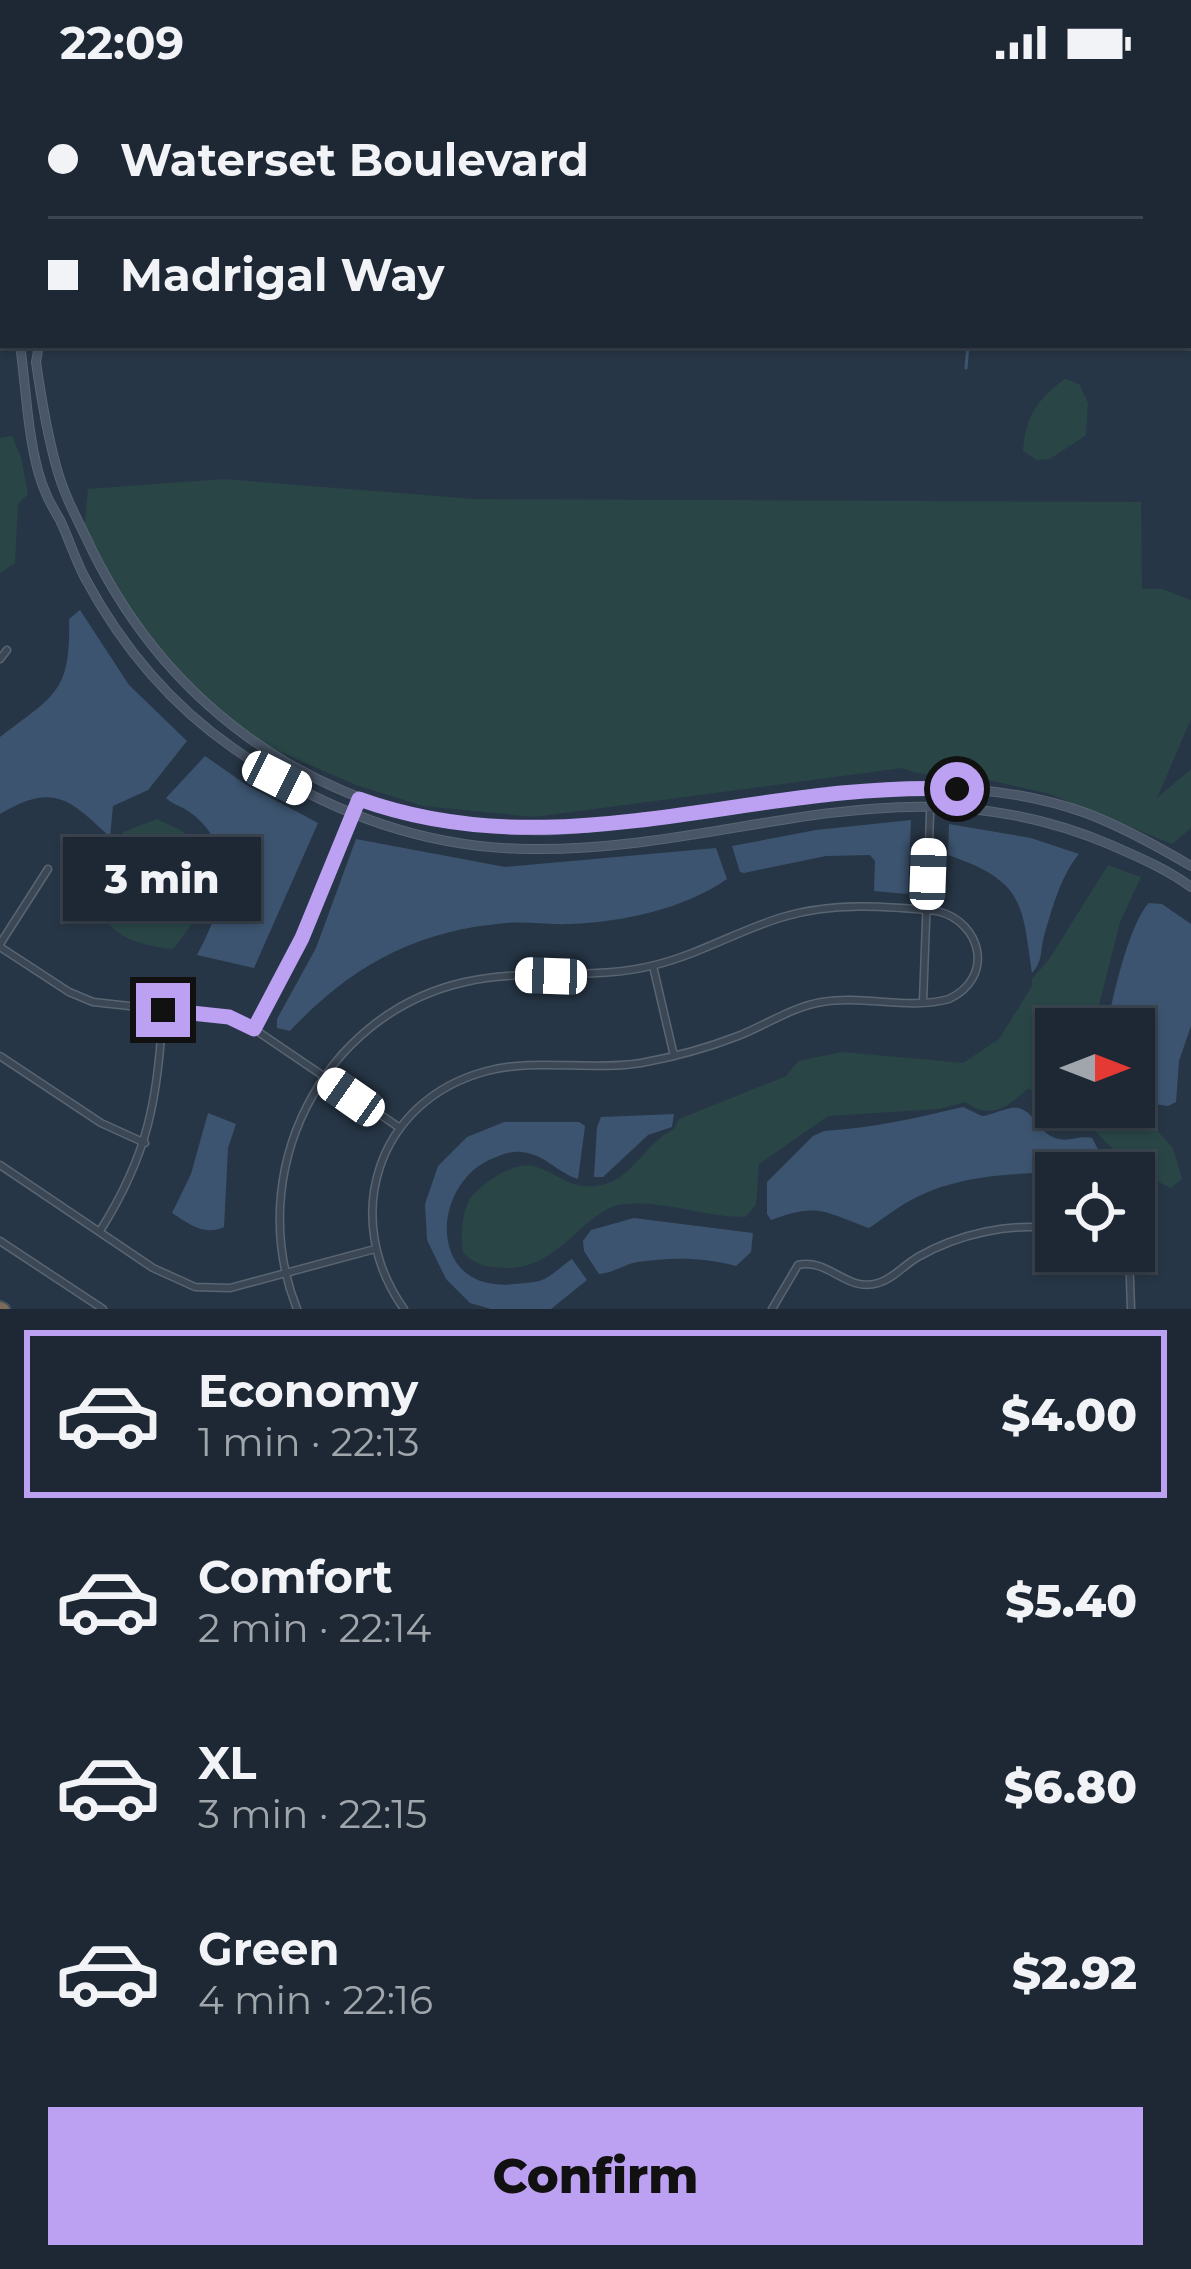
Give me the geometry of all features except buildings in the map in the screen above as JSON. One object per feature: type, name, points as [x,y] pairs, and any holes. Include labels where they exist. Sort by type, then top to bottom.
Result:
[{"type":"street","points":[[20,348],[25,404],[44,491],[111,622],[162,686],[212,733],[277,778],[352,814],[459,844],[561,849],[867,807],[931,804],[1013,812],[1057,823],[1129,853],[1191,887]]},
{"type":"street","points":[[39,348],[38,375],[57,472],[84,534],[128,613],[175,674],[231,725],[267,751],[359,799],[455,824],[530,830],[591,827],[873,788],[983,790],[1081,811],[1123,827],[1191,866]]},
{"type":"street","points":[[0,659],[7,650]]},
{"type":"street","points":[[923,1002],[931,788]]},
{"type":"street","points":[[254,1029],[302,938],[359,799]]},
{"type":"street","points":[[48,869],[0,945],[69,992],[93,1002],[229,1017],[400,1128]]},
{"type":"street","points":[[297,1309],[285,1272],[279,1221],[284,1166],[306,1105],[322,1077],[373,1024],[420,997],[463,982],[522,975],[596,975],[653,966],[786,916],[850,907],[927,910],[961,920],[976,939],[979,954],[974,978],[960,993],[938,1002],[820,1002],[674,1056],[585,1069],[490,1070],[430,1096],[387,1148],[373,1188],[375,1249],[388,1286],[404,1309]]},
{"type":"street","points":[[653,966],[674,1056]]},
{"type":"street","points":[[100,1231],[121,1197],[154,1112],[163,1010]]},
{"type":"street","points":[[0,1056],[100,1124],[145,1143]]},
{"type":"street","points":[[0,1165],[153,1268],[195,1288],[230,1288],[375,1249]]},
{"type":"street","points":[[772,1309],[798,1265],[817,1263],[860,1286],[879,1283],[918,1257],[992,1230],[1035,1226]]},
{"type":"street","points":[[0,1241],[103,1309]]},
{"type":"street","points":[[1130,1272],[1131,1309]]},
{"type":"green space","points":[[1065,379],[1079,384],[1088,403],[1086,435],[1050,459],[1037,460],[1023,451],[1026,429],[1040,402]]},
{"type":"green space","points":[[12,436],[28,494],[18,504],[15,563],[0,573],[0,438]]},
{"type":"green space","points":[[224,479],[474,499],[1141,502],[1142,589],[1162,589],[1191,600],[1191,719],[1157,798],[1191,769],[1191,828],[1172,844],[1050,794],[902,768],[534,817],[423,806],[356,785],[250,739],[168,665],[115,593],[84,534],[88,489]]},
{"type":"green space","points":[[157,819],[184,832],[207,869],[198,916],[173,949],[121,934],[101,910],[111,891],[112,864],[123,832]]},
{"type":"green space","points":[[1108,865],[1141,877],[1120,922],[1098,1008],[1035,1008],[1035,1090],[1027,1089],[990,1111],[965,1102],[939,1109],[828,1116],[759,1164],[756,1205],[745,1217],[624,1204],[596,1216],[557,1250],[525,1266],[487,1266],[463,1253],[463,1218],[470,1199],[508,1170],[533,1166],[581,1186],[613,1181],[674,1129],[679,1119],[786,1076],[798,1061],[842,1052],[963,1063],[999,1039],[1032,979]]},
{"type":"green space","points":[[1092,1128],[1155,1128],[1173,1148],[1182,1179],[1171,1188],[1155,1180],[1155,1152],[1116,1152]]},
{"type":"water","points":[[80,610],[129,685],[187,741],[148,790],[113,806],[110,837],[73,805],[49,797],[0,814],[0,737],[56,690],[67,662],[69,619]]},
{"type":"water","points":[[205,756],[245,784],[318,823],[254,968],[197,955],[219,900],[221,862],[207,828],[166,798]]},
{"type":"water","points":[[911,820],[908,894],[874,891],[875,861],[870,855],[826,856],[744,873],[732,846],[816,830]]},
{"type":"water","points":[[949,824],[1031,838],[1079,854],[1058,893],[1032,973],[1015,897],[992,875],[948,855]]},
{"type":"water","points":[[356,839],[505,867],[716,848],[727,879],[672,906],[632,917],[570,924],[506,923],[414,943],[337,987],[290,1031],[277,1028],[277,1019],[316,948]]},
{"type":"water","points":[[1149,903],[1162,904],[1191,924],[1191,1026],[1179,1061],[1176,1102],[1168,1106],[1155,1104],[1155,1008],[1111,1008],[1128,943]]},
{"type":"water","points":[[963,1107],[982,1116],[1018,1108],[1035,1121],[1035,1128],[1065,1140],[1092,1138],[1100,1152],[1035,1152],[1035,1173],[985,1177],[938,1188],[869,1228],[811,1210],[771,1220],[767,1182],[813,1136]]},
{"type":"water","points":[[208,1113],[236,1124],[228,1148],[224,1227],[210,1230],[172,1213],[191,1174]]},
{"type":"water","points":[[674,1114],[672,1127],[648,1135],[603,1177],[594,1177],[601,1117]]},
{"type":"water","points":[[504,1122],[579,1122],[585,1126],[578,1179],[521,1152],[501,1155],[473,1171],[458,1189],[449,1211],[452,1255],[465,1272],[485,1282],[514,1284],[542,1280],[572,1259],[587,1280],[551,1309],[491,1309],[470,1303],[446,1279],[427,1240],[425,1204],[438,1166],[467,1137]]},
{"type":"water","points":[[634,1218],[753,1233],[751,1252],[736,1266],[662,1259],[599,1274],[583,1241],[591,1230]]},
{"type":"waterway","points":[[966,368],[968,348]]},
{"type":"route","points":[[163,1010],[229,1017],[254,1029],[302,938],[359,799],[455,824],[530,830],[591,827],[873,788],[957,789]]}]
